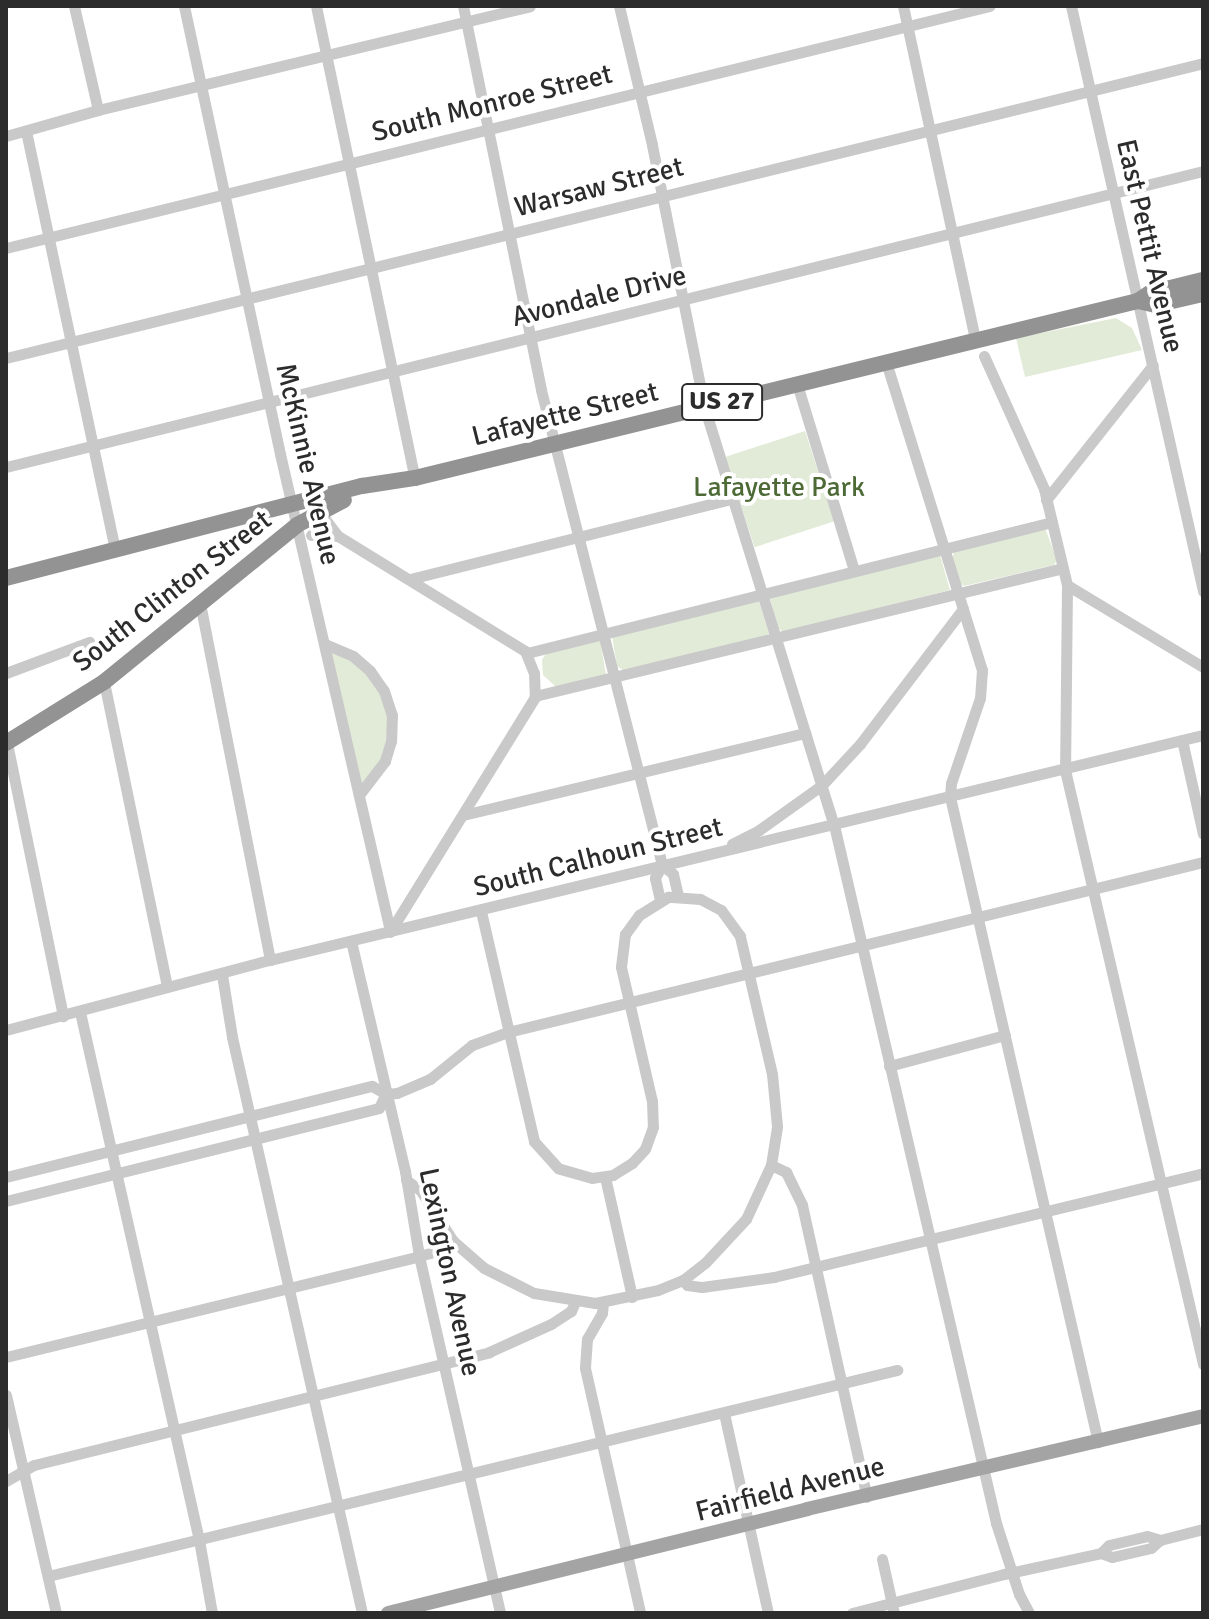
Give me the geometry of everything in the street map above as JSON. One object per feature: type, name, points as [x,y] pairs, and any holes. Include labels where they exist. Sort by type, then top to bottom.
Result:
[{"type":"highway","name":"Lafayette Street","points":[[6,578],[362,486],[375,487],[415,478],[1138,301],[1150,293],[1203,280]]},
{"type":"highway","name":"Lafayette Street","points":[[1138,301],[1155,305],[1203,294]]},
{"type":"highway","name":"South Clinton Street","points":[[7,743],[104,682],[200,603],[304,530],[319,511],[375,487]]},
{"type":"main road","name":"Fairfield Avenue","points":[[388,1613],[1203,1416]]},
{"type":"street","points":[[74,6],[98,110]]},
{"type":"street","name":"McKinnie Avenue","points":[[184,6],[292,506],[304,530],[325,644],[390,932]]},
{"type":"street","points":[[316,6],[415,478]]},
{"type":"street","points":[[463,6],[555,443],[662,865],[673,874],[678,896]]},
{"type":"street","points":[[6,136],[98,110],[530,6]]},
{"type":"street","points":[[619,6],[641,91],[704,406],[834,825],[982,1470],[1011,1575],[1029,1613]]},
{"type":"street","points":[[903,6],[975,340]]},
{"type":"street","name":"South Monroe Street","points":[[6,248],[990,6]]},
{"type":"street","name":"East Pettit Avenue","points":[[1071,6],[1203,591]]},
{"type":"street","name":"Warsaw Street","points":[[6,358],[1203,63]]},
{"type":"street","points":[[26,131],[115,551]]},
{"type":"street","name":"Avondale Drive","points":[[6,467],[1203,171]]},
{"type":"street","points":[[984,356],[1046,500],[1067,585],[1065,770],[1203,1364]]},
{"type":"street","points":[[886,362],[978,650],[983,683],[950,797],[1098,1442]]},
{"type":"street","points":[[1046,500],[1153,365]]},
{"type":"street","points":[[797,384],[854,571]]},
{"type":"street","points":[[410,579],[732,499]]},
{"type":"street","points":[[319,511],[338,536]]},
{"type":"street","points":[[527,653],[1052,522]]},
{"type":"street","points":[[304,530],[338,536],[410,579],[527,653],[534,673],[535,696],[390,932]]},
{"type":"street","points":[[535,696],[1063,568]]},
{"type":"street","points":[[1067,585],[1203,667]]},
{"type":"street","points":[[200,603],[270,960]]},
{"type":"street","points":[[762,835],[822,785],[860,744],[963,609]]},
{"type":"street","points":[[6,673],[89,642]]},
{"type":"street","points":[[325,644],[353,656],[370,671],[384,691],[392,715],[391,741],[385,761],[359,795]]},
{"type":"street","points":[[104,682],[167,987]]},
{"type":"street","points":[[463,815],[805,733]]},
{"type":"street","name":"South Calhoun Street","points":[[6,1030],[270,960],[718,852],[762,835],[834,825],[1203,735]]},
{"type":"street","points":[[1182,740],[1203,834]]},
{"type":"street","points":[[7,743],[63,1016]]},
{"type":"street","points":[[6,1177],[372,1086],[386,1094],[422,1084],[466,1049],[508,1032],[1203,862]]},
{"type":"street","points":[[660,900],[655,878],[662,865]]},
{"type":"street","points":[[406,1180],[417,1186],[453,1241],[484,1268],[516,1286],[575,1302],[603,1302],[632,1297],[683,1280],[716,1254],[741,1226],[762,1191],[771,1165],[777,1126],[775,1092],[740,936],[727,916],[700,899],[678,896],[660,900],[635,919],[623,941],[621,967],[652,1101],[653,1127],[637,1159],[605,1177],[587,1178],[567,1173],[549,1162],[537,1147],[481,911]]},
{"type":"street","name":"Lexington Avenue","points":[[351,941],[500,1613]]},
{"type":"street","points":[[222,975],[250,1117],[362,1613]]},
{"type":"street","points":[[80,1012],[199,1540],[212,1613]]},
{"type":"street","points":[[889,1066],[1005,1035]]},
{"type":"street","points":[[6,1201],[379,1108],[386,1094]]},
{"type":"street","points":[[771,1165],[786,1172],[795,1186],[817,1268],[867,1497]]},
{"type":"street","points":[[683,1280],[687,1285],[705,1287],[817,1268],[1203,1173]]},
{"type":"street","points":[[605,1177],[632,1297]]},
{"type":"street","points":[[6,1357],[419,1256],[442,1250],[453,1241]]},
{"type":"street","points":[[6,1481],[34,1465],[445,1364],[521,1339],[565,1315],[575,1302]]},
{"type":"street","points":[[603,1302],[602,1313],[587,1339],[585,1355],[640,1613]]},
{"type":"street","points":[[48,1576],[897,1370]]},
{"type":"street","points":[[6,1395],[56,1613]]},
{"type":"street","points":[[724,1413],[768,1613]]},
{"type":"street","points":[[852,1613],[893,1608],[1101,1553],[1109,1545],[1134,1539],[1147,1536],[1160,1540],[1203,1529]]},
{"type":"street","points":[[882,1559],[893,1608]]},
{"type":"green space","points":[[1116,318],[1132,328],[1142,350],[1025,377],[1016,338]]},
{"type":"green space","name":"Lafayette Park","points":[[805,431],[834,521],[754,547],[725,457]]},
{"type":"green space","points":[[1045,528],[1057,560],[1054,565],[964,586],[960,583],[952,558],[955,550]]},
{"type":"green space","points":[[940,555],[950,590],[783,632],[778,628],[770,598]]},
{"type":"green space","points":[[758,599],[769,633],[766,636],[624,671],[617,666],[612,636]]},
{"type":"green space","points":[[600,639],[606,675],[556,687],[543,675],[542,660],[547,652]]},
{"type":"green space","points":[[333,651],[359,665],[378,687],[388,716],[386,744],[380,762],[363,783],[360,782],[331,654]]}]
